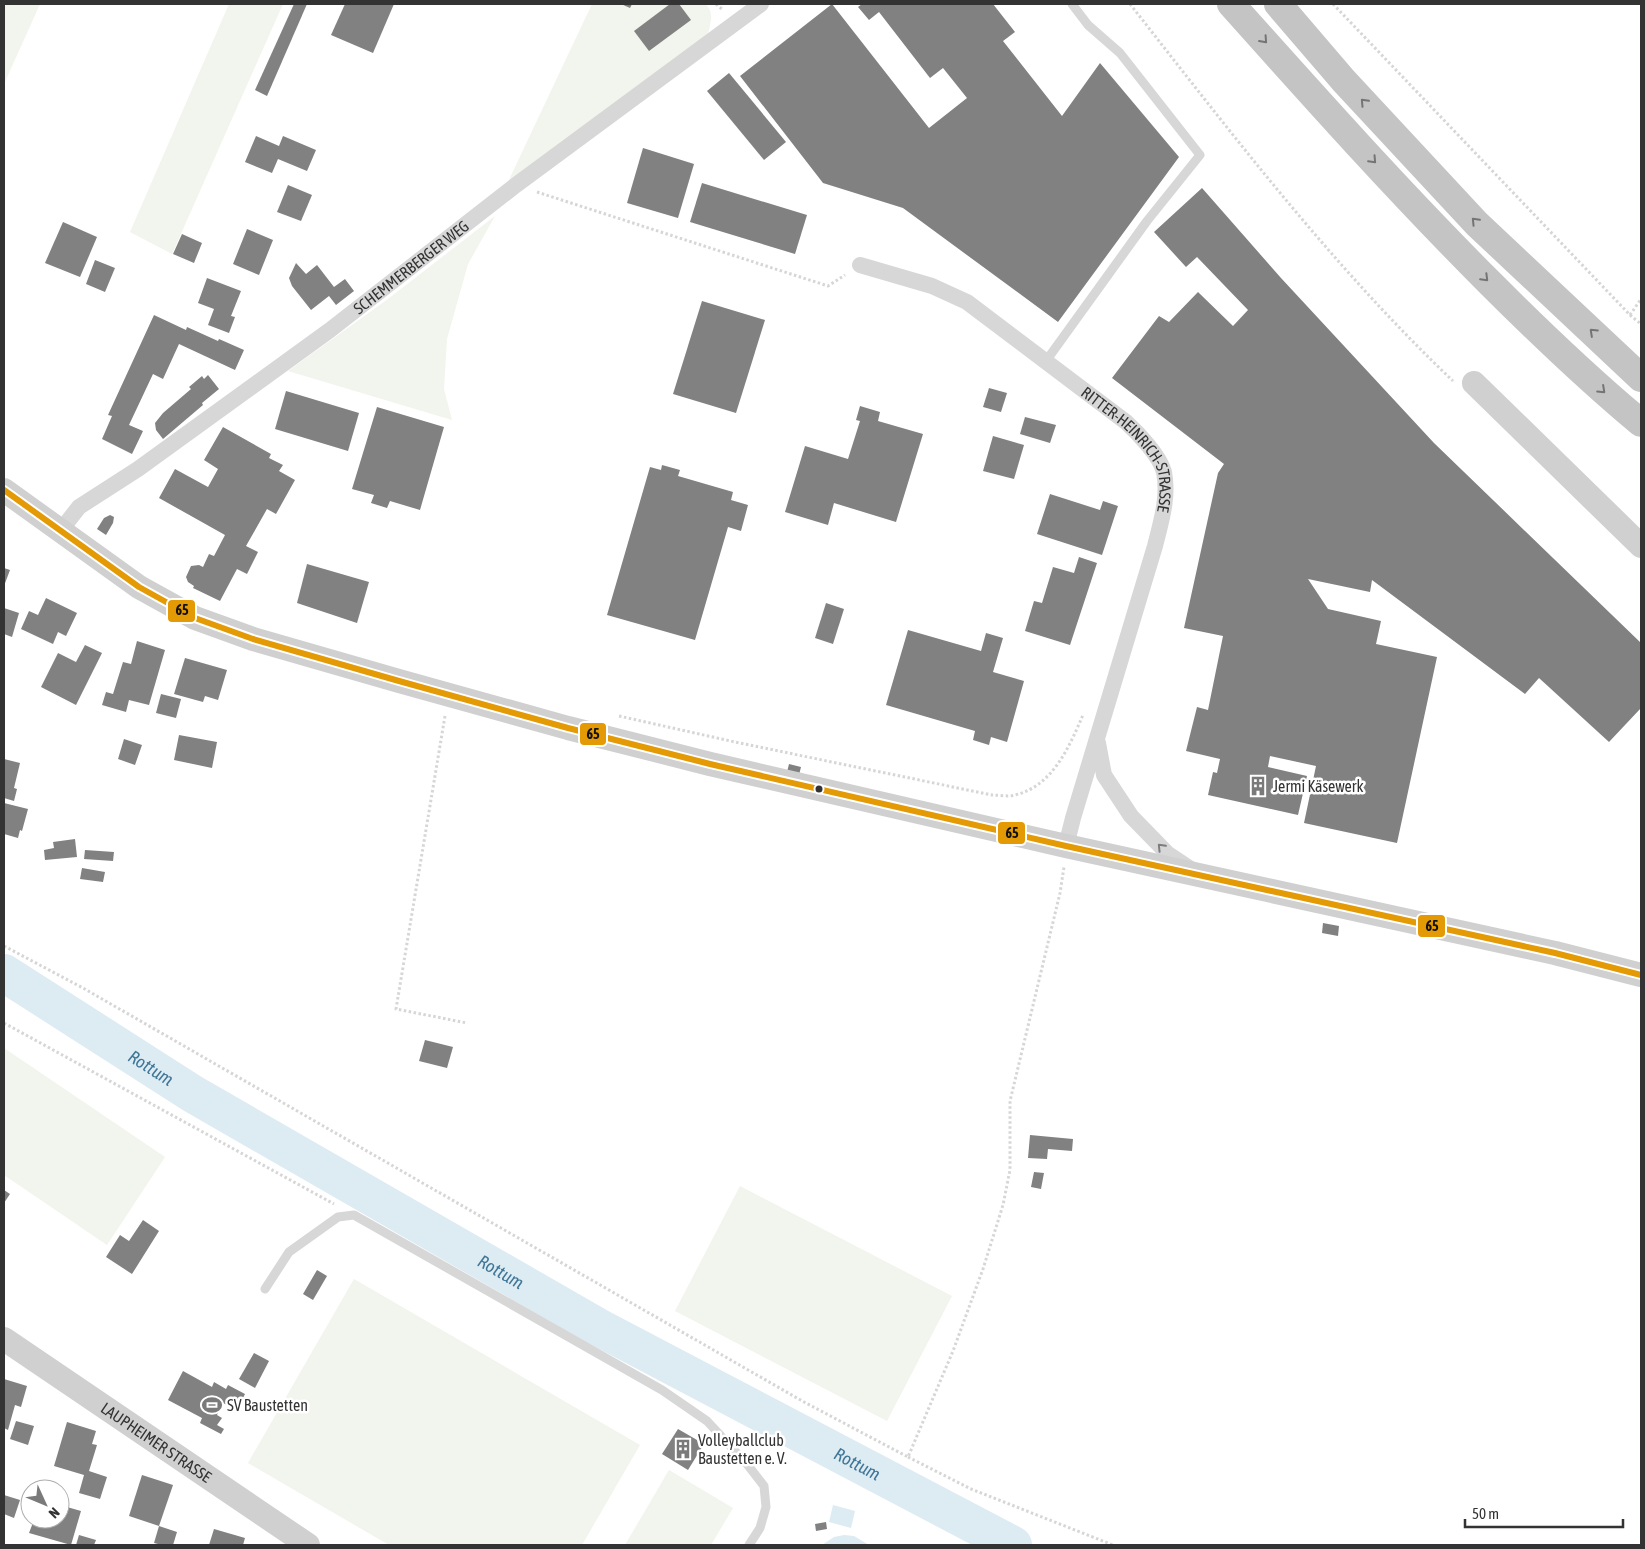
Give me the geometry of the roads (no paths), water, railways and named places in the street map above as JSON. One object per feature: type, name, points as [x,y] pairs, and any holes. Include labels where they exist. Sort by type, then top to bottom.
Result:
[{"type":"highway","points":[[1231,4],[1441,234],[1532,325],[1641,424]]},
{"type":"highway","points":[[1278,4],[1344,81],[1477,224],[1641,378]]},
{"type":"main road","points":[[1466,384],[1641,546]]},
{"type":"main road","points":[[4,490],[139,587],[196,618],[253,639],[568,728],[710,764],[1200,876],[1546,951],[1641,976]]},
{"type":"main road","name":"LAUPHEIMER STRASSE","points":[[4,1339],[308,1545]]},
{"type":"street","name":"SCHEMMERBERGER WEG","points":[[61,530],[79,507],[138,469],[314,342],[516,185],[761,4]]},
{"type":"street","name":"RITTER-HEINRICH-STRASSE","points":[[860,265],[932,286],[967,302],[1126,422],[1146,441],[1164,471],[1165,504],[1155,546],[1066,846]]},
{"type":"street","points":[[1098,738],[1104,775],[1131,816],[1168,854],[1200,876]]},
{"type":"lane","points":[[1046,361],[1147,221],[1200,154],[1120,52],[1088,25],[1072,4]]},
{"type":"lane","points":[[265,1289],[289,1252],[338,1217],[354,1215],[662,1390],[707,1421],[764,1486],[766,1507],[760,1528],[749,1545]]},
{"type":"waterway","name":"Rottum","points":[[4,973],[193,1094],[598,1327],[1013,1545]]},
{"type":"place","name":"Jermi Käsewerk","points":[[1258,786]]},
{"type":"place","name":"SV Baustetten","points":[[212,1405]]},
{"type":"place","name":"Volleyballclub Baustetten e. V.","points":[[683,1449]]}]
